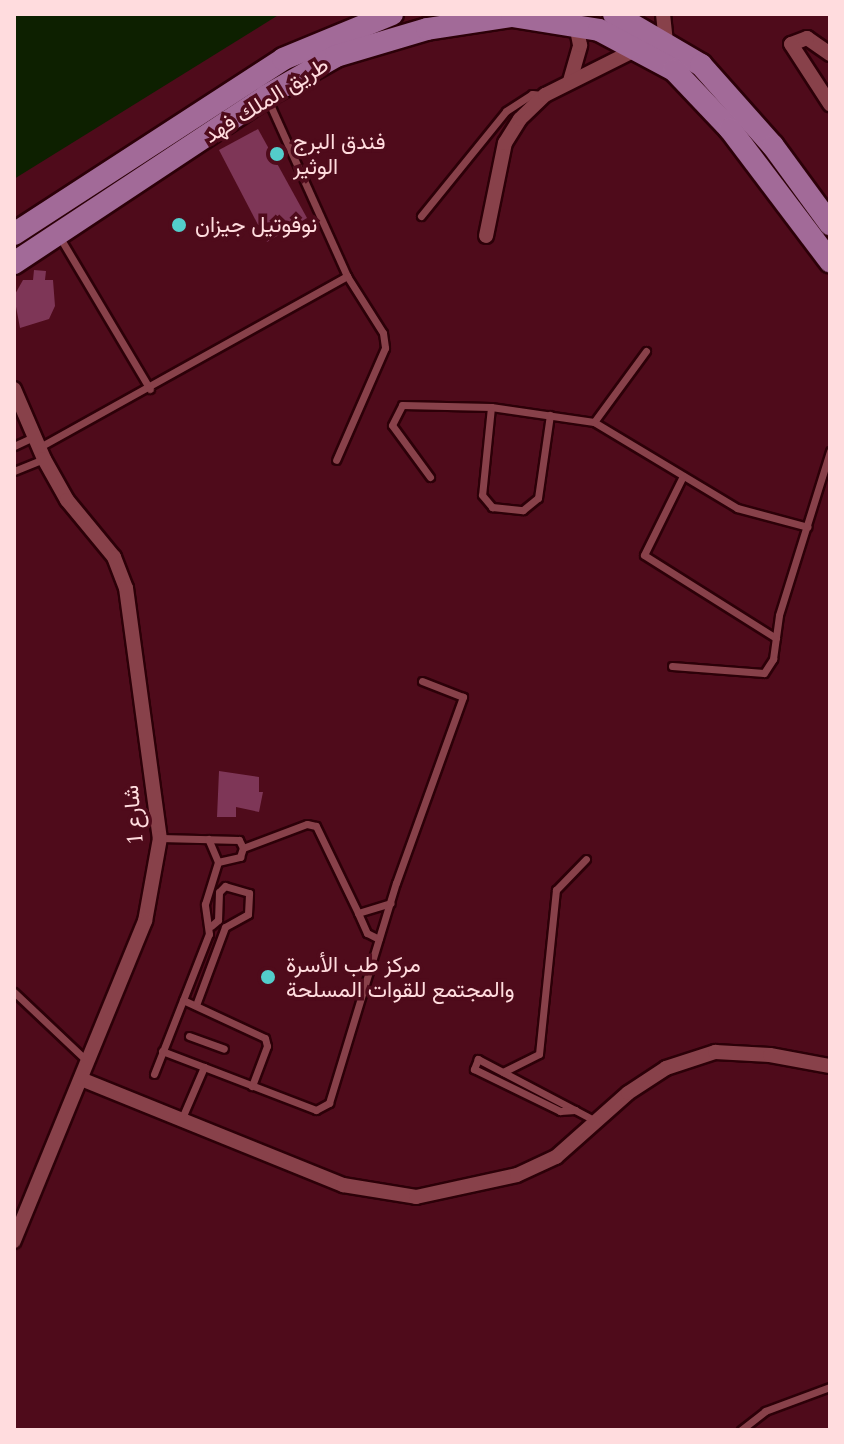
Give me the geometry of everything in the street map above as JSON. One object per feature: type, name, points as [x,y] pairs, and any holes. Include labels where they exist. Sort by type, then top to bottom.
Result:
[{"type":"main road","name":"طريق الملك فهد","points":[[14,234],[283,59],[392,14]]},
{"type":"main road","points":[[617,15],[666,41],[712,77],[773,146],[830,224]]},
{"type":"main road","name":"طريق الملك فهد","points":[[14,263],[266,96],[336,56],[427,29],[512,16],[576,24],[639,48],[674,70],[730,129],[830,261]]},
{"type":"street","points":[[663,14],[666,41]]},
{"type":"street","points":[[570,81],[579,55],[576,24]]},
{"type":"street","points":[[830,54],[807,38],[791,44],[830,104]]},
{"type":"street","points":[[486,236],[505,143],[545,95],[639,48]]},
{"type":"street","name":"شارع 1","points":[[14,389],[38,448],[67,500],[114,557],[126,588],[160,838],[145,921],[86,1060],[81,1079],[19,1210],[14,1241]]},
{"type":"street","points":[[81,1079],[343,1185],[416,1197],[517,1175],[556,1157],[596,1121],[666,1068],[715,1052],[770,1055],[830,1066]]},
{"type":"lane","points":[[421,216],[506,111],[532,94],[545,95]]},
{"type":"lane","points":[[266,96],[347,276],[383,333],[385,348],[336,460]]},
{"type":"lane","points":[[59,236],[150,389]]},
{"type":"lane","points":[[14,471],[38,448],[150,389],[347,276]]},
{"type":"lane","points":[[594,422],[646,351]]},
{"type":"lane","points":[[430,477],[392,425],[402,405],[491,407],[594,422],[737,508],[808,527]]},
{"type":"lane","points":[[491,407],[482,495],[492,507],[523,510],[538,498],[550,415]]},
{"type":"lane","points":[[14,446],[38,448]]},
{"type":"lane","points":[[672,666],[764,673],[773,659],[776,638],[830,451]]},
{"type":"lane","points":[[683,476],[644,555],[776,638]]},
{"type":"lane","points":[[162,1051],[316,1110],[329,1103],[379,939],[463,697],[422,681]]},
{"type":"lane","points":[[243,848],[316,826],[367,933],[379,939]]},
{"type":"lane","points":[[160,838],[239,840],[243,848],[240,857],[218,862]]},
{"type":"lane","points":[[208,839],[218,862],[205,904],[211,926]]},
{"type":"lane","points":[[503,1072],[539,1054],[556,890],[586,859]]},
{"type":"lane","points":[[154,1074],[211,926],[218,920],[219,892],[225,886],[249,893],[248,914],[225,927],[196,1005]]},
{"type":"lane","points":[[358,913],[391,903]]},
{"type":"lane","points":[[14,992],[86,1060]]},
{"type":"lane","points":[[183,1000],[265,1038],[267,1046],[252,1086]]},
{"type":"lane","points":[[189,1036],[224,1049]]},
{"type":"lane","points":[[575,1110],[560,1111],[474,1069],[478,1059],[596,1121]]},
{"type":"lane","points":[[182,1118],[204,1067]]},
{"type":"lane","points":[[741,1430],[765,1411],[830,1387]]},
{"type":"lane","points":[[818,1392],[830,1397]]},
{"type":"shaded area","points":[[14,14],[280,14],[14,179]]},
{"type":"building","points":[[258,129],[307,218],[267,242],[219,150]]},
{"type":"building","points":[[34,270],[46,271],[45,280],[53,280],[55,306],[49,319],[20,328],[14,296],[23,280],[33,280]]},
{"type":"building","points":[[219,771],[259,777],[259,792],[263,792],[259,812],[236,807],[236,817],[217,817]]},
{"type":"place","name":"فندق البرج الوثير","points":[[277,154]]},
{"type":"place","name":"نوفوتيل جيزان","points":[[179,225]]},
{"type":"place","name":"مركز طب الأسرة والمجتمع للقوات المسلحة","points":[[268,977]]}]
